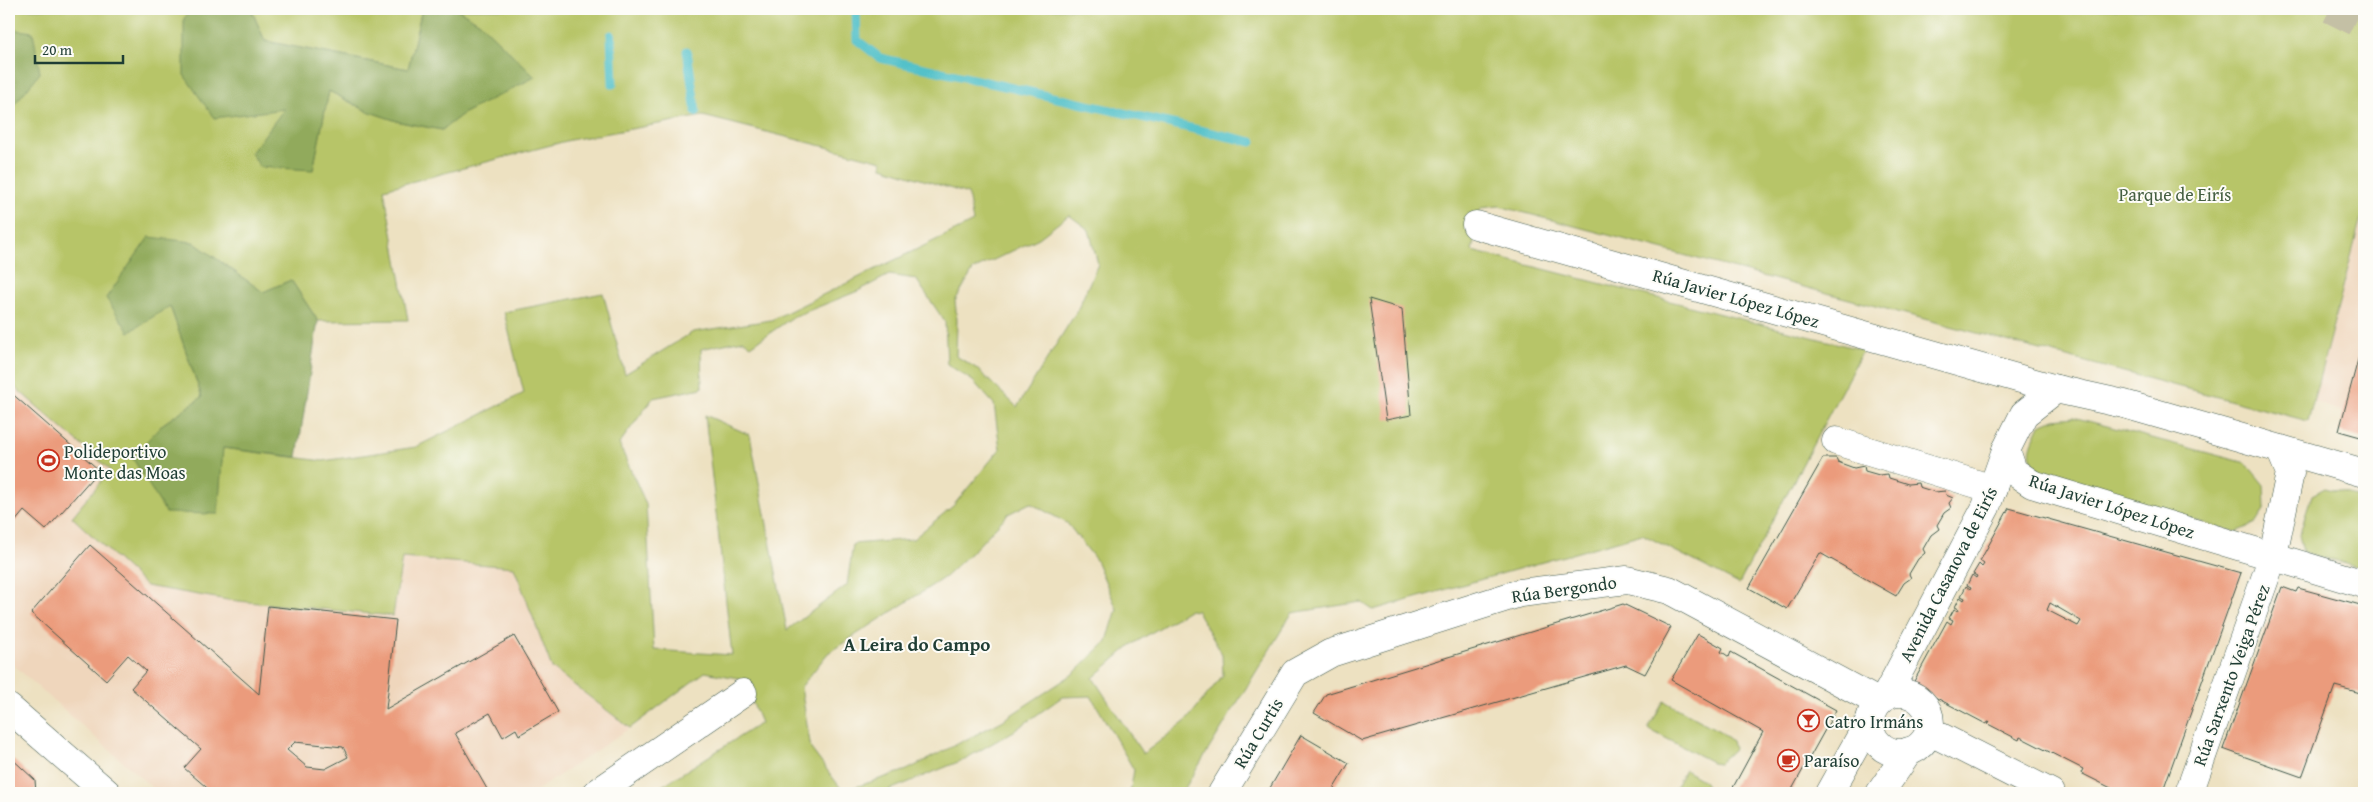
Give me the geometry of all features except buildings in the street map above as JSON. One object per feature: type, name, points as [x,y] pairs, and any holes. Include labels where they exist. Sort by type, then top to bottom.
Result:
[{"type":"street","name":"Rúa Javier López López","points":[[1476,225],[1995,372],[2056,389],[2124,404],[2364,473]]},
{"type":"street","points":[[1995,372],[2024,414]]},
{"type":"street","points":[[2006,450],[2024,414],[2056,389]]},
{"type":"street","points":[[1836,442],[1993,489]]},
{"type":"street","points":[[2273,556],[2290,473],[2280,448]]},
{"type":"street","name":"Rúa Javier López López","points":[[2006,450],[2013,470],[2032,484],[2364,584]]},
{"type":"street","name":"Avenida Casanova de Eirís","points":[[1829,793],[1986,506],[2006,450]]},
{"type":"street","name":"Rúa Sarxento Veiga Pérez","points":[[2188,793],[2273,556]]},
{"type":"street","name":"Rúa Bergondo","points":[[1295,673],[1331,653],[1520,593],[1627,580],[1669,590],[1878,706]]},
{"type":"street","name":"Rúa Curtis","points":[[1222,793],[1295,673]]},
{"type":"street","points":[[597,793],[743,693]]},
{"type":"street","points":[[1906,693],[1916,697],[1929,712],[1929,731],[1918,747],[1900,753],[1882,746],[1871,731],[1878,706],[1906,693]]},
{"type":"street","points":[[9,708],[101,791]]},
{"type":"street","points":[[1929,731],[2051,793]]},
{"type":"street","points":[[1880,793],[1909,751]]},
{"type":"shaded area","points":[[2364,207],[2364,438],[2339,431],[2343,412],[2312,401]]},
{"type":"shaded area","points":[[9,382],[110,470],[228,600],[393,616],[402,558],[514,567],[553,668],[630,728],[533,793],[158,793],[9,661]]},
{"type":"green space","name":"Parque de Eirís","points":[[9,9],[193,9],[184,18],[285,108],[313,170],[329,91],[367,111],[400,122],[442,130],[464,113],[534,77],[480,23],[457,9],[2364,9],[2364,207],[2308,421],[1499,206],[1481,208],[1472,251],[1863,350],[1739,584],[1642,534],[1373,610],[1361,602],[1292,613],[1182,793],[1130,793],[1134,770],[1091,696],[1062,697],[1014,731],[963,760],[882,793],[651,793],[761,723],[743,679],[705,672],[630,728],[552,668],[514,567],[402,558],[393,616],[228,600],[146,586],[72,517],[110,470],[9,382]],"holes":[[[703,116],[882,161],[882,167],[968,194],[973,222],[771,320],[693,332],[625,374],[603,293],[504,312],[524,393],[416,447],[323,461],[222,448],[218,514],[163,424],[202,397],[170,306],[193,242],[263,292],[291,280],[318,321],[408,320],[384,189],[570,140]],[[1069,215],[1089,230],[1098,264],[1077,311],[1017,407],[976,368],[956,356],[957,320],[955,301],[973,270],[1039,238]],[[889,275],[916,279],[945,322],[947,364],[973,381],[994,404],[1000,449],[953,506],[913,539],[853,544],[847,585],[787,630],[750,435],[705,415],[732,655],[654,650],[646,504],[619,444],[653,398],[702,388],[701,349],[743,340],[751,346],[793,317],[858,291]],[[1030,503],[1067,523],[1096,560],[1117,609],[1107,641],[1073,674],[1002,721],[907,770],[843,791],[811,749],[801,687],[828,653],[945,577],[1008,514]],[[1189,610],[1197,611],[1222,654],[1223,675],[1186,721],[1143,754],[1093,678],[1131,645]]]},
{"type":"green space","points":[[193,9],[251,9],[265,41],[408,69],[422,9],[457,9],[480,23],[535,77],[464,113],[442,130],[400,122],[367,111],[329,91],[313,170],[260,167],[251,153],[284,109],[214,118],[184,75],[184,18]]},
{"type":"green space","points":[[251,9],[422,9],[408,69],[265,41]]},
{"type":"green space","points":[[9,29],[33,32],[40,73],[9,111]]},
{"type":"green space","points":[[149,237],[193,242],[263,292],[291,280],[318,321],[297,457],[223,448],[218,514],[166,513],[132,457],[163,424],[202,397],[170,306],[129,332],[106,298]]},
{"type":"green space","points":[[2073,417],[2246,463],[2264,485],[2265,508],[2256,523],[2236,532],[2047,479],[2035,465],[2030,454],[2036,434],[2040,425],[2055,419]]},
{"type":"green space","points":[[2325,488],[2364,498],[2364,569],[2303,552],[2299,535],[2312,495]]},
{"type":"green space","points":[[1664,701],[1721,732],[1732,741],[1734,749],[1719,763],[1712,762],[1648,729]]},
{"type":"green space","points":[[1685,770],[1704,781],[1709,789],[1707,793],[1672,793]]},
{"type":"waterway","points":[[856,9],[857,40],[880,58],[1252,142]]},
{"type":"waterway","points":[[611,35],[613,84]]},
{"type":"waterway","points":[[687,51],[696,112]]},
{"type":"tunnel","points":[[2330,9],[2364,26]]},
{"type":"place","name":"Polideportivo Monte das Moas","points":[[48,461]]},
{"type":"place","name":"Catro Irmáns","points":[[1809,721]]},
{"type":"place","name":"Paraíso","points":[[1788,760]]},
{"type":"district","name":"A Leira do Campo","points":[[917,644]]}]
